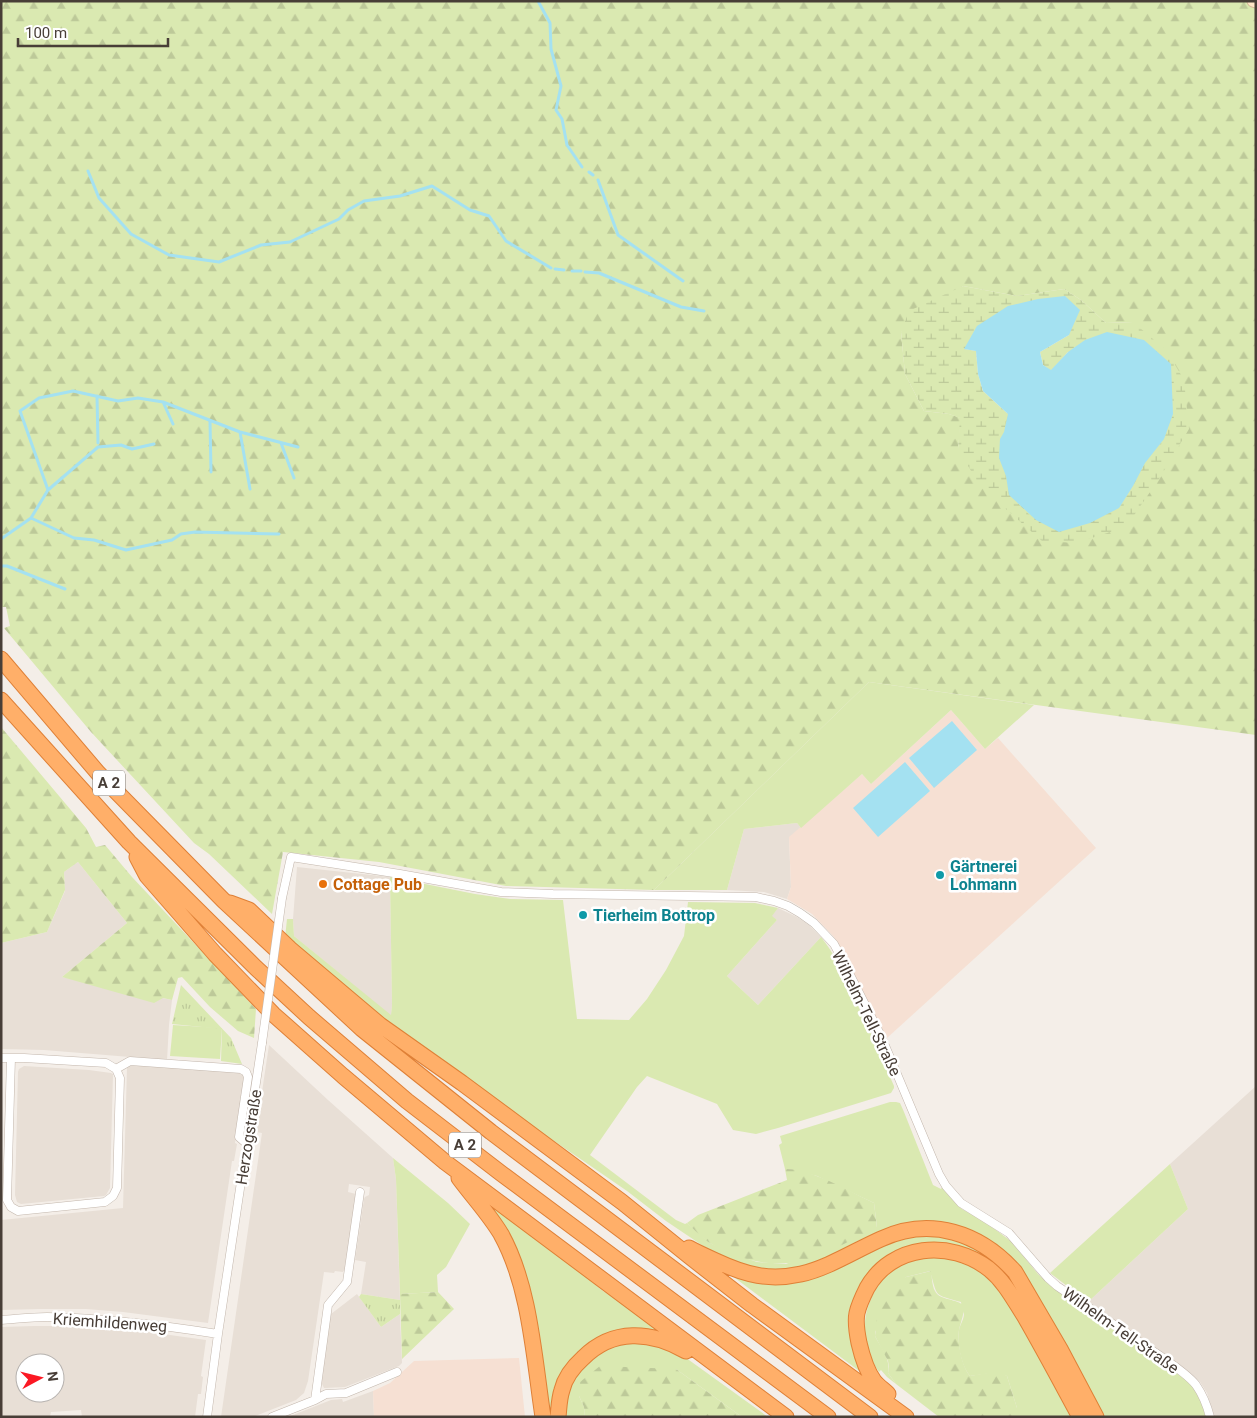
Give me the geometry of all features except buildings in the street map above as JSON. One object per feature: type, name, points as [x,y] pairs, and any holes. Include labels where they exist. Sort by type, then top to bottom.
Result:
[{"type":"highway","name":"A 2","points":[[1,659],[98,773],[224,901],[355,1023],[499,1138],[870,1417]]},
{"type":"highway","name":"A 2","points":[[1,700],[128,842],[256,968],[309,1017],[407,1101],[605,1252],[828,1417]]},
{"type":"highway","points":[[128,842],[147,876],[214,954],[267,1007],[343,1076],[445,1162],[786,1417]]},
{"type":"highway","points":[[224,901],[249,910],[290,948],[380,1025],[462,1083],[622,1202],[752,1305],[906,1417]]},
{"type":"highway","points":[[445,1162],[491,1218],[501,1234],[516,1267],[530,1330],[543,1417]]},
{"type":"highway","points":[[622,1202],[696,1252],[748,1274],[767,1277],[792,1275],[816,1270],[883,1238],[914,1229],[951,1231],[971,1238],[987,1247],[1015,1272],[1096,1417]]},
{"type":"highway","points":[[914,1417],[875,1382],[860,1349],[856,1330],[857,1313],[862,1296],[871,1281],[882,1269],[894,1260],[908,1254],[934,1249],[963,1255],[978,1262],[990,1270],[1003,1284],[1032,1330],[1080,1417]]},
{"type":"highway","points":[[558,1417],[562,1389],[567,1376],[574,1366],[592,1350],[608,1340],[630,1335],[667,1342],[688,1353],[730,1383],[747,1388]]},
{"type":"street","name":"Herzogstraße","points":[[207,1417],[282,898],[291,858]]},
{"type":"street","name":"Wilhelm-Tell-Straße","points":[[291,858],[400,874],[501,892],[756,897],[774,901],[800,913],[824,932],[834,944],[843,960],[881,1036],[939,1174],[954,1196],[968,1208],[1009,1233],[1057,1286],[1188,1377],[1202,1394],[1210,1417]]},
{"type":"street","points":[[1,1058],[11,1058],[106,1063],[116,1069],[120,1078],[116,1192],[111,1198],[105,1202],[18,1210],[11,1207],[7,1200],[11,1058]]},
{"type":"street","points":[[116,1069],[130,1061],[241,1069],[246,1072],[248,1078],[239,1137],[247,1144]]},
{"type":"street","points":[[315,1400],[328,1304],[347,1282],[360,1192]]},
{"type":"street","name":"Kriemhildenweg","points":[[1,1320],[45,1317],[91,1319],[154,1324],[218,1334]]},
{"type":"street","points":[[272,1417],[326,1394],[346,1393],[397,1372]]},
{"type":"shaded area","points":[[951,710],[985,749],[998,738],[1096,848],[887,1038],[834,937],[812,914],[787,899],[791,887],[789,837],[862,774],[871,784]]},
{"type":"shaded area","points":[[797,823],[801,828],[789,838],[791,887],[787,899],[764,892],[727,890],[744,829]]},
{"type":"shaded area","points":[[78,862],[127,923],[62,977],[172,1000],[167,1060],[44,1050],[1,1049],[1,943],[47,932],[65,891],[64,872]]},
{"type":"shaded area","points":[[297,867],[390,877],[391,1016],[294,936],[293,919]]},
{"type":"shaded area","points":[[778,908],[809,925],[821,937],[758,1005],[727,976],[777,920],[771,916]]},
{"type":"shaded area","points":[[269,1045],[393,1158],[396,1179],[400,1300],[361,1294],[366,1262],[355,1260],[364,1199],[369,1195],[370,1187],[349,1184],[348,1192],[356,1194],[345,1269],[343,1272],[324,1272],[308,1381],[304,1393],[296,1400],[253,1417],[221,1417],[262,1133],[256,1132]]},
{"type":"shaded area","points":[[131,1064],[242,1072],[243,1075],[244,1082],[235,1143],[237,1144],[234,1161],[232,1161],[208,1323],[86,1309],[1,1310],[1,1220],[123,1208],[127,1068]]},
{"type":"shaded area","points":[[24,1066],[89,1070],[113,1074],[110,1188],[106,1195],[21,1204],[17,1202],[15,1195],[18,1072]]},
{"type":"shaded area","points":[[1256,1086],[1256,1417],[1214,1417],[1207,1393],[1200,1382],[1171,1359],[1088,1302],[1188,1209],[1170,1164]]},
{"type":"shaded area","points":[[357,1294],[381,1327],[400,1314],[402,1363],[399,1366],[345,1387],[324,1388],[321,1382],[331,1314]]},
{"type":"shaded area","points":[[94,1326],[206,1340],[201,1376],[203,1377],[201,1394],[198,1394],[195,1417],[82,1417],[81,1410],[51,1412],[50,1417],[1,1417],[1,1327]]},
{"type":"shaded area","points":[[519,1358],[525,1417],[374,1417],[373,1391],[390,1383],[414,1361]]},
{"type":"shaded area","points":[[373,1391],[374,1417],[288,1417],[331,1400],[342,1399],[343,1402]]},
{"type":"green space","points":[[1,1],[1256,1],[1256,735],[869,682],[654,890],[506,886],[379,862],[283,852],[272,914],[209,854],[194,843],[91,732],[4,628],[10,626],[6,607],[1,607]],"holes":[[[963,286],[1017,296],[1064,289],[1081,300],[1106,323],[1133,322],[958,449],[961,418],[949,414],[924,411],[905,374],[901,332]]]},
{"type":"green space","points":[[963,286],[1017,296],[1064,289],[1081,300],[1106,323],[1133,322],[1167,351],[1184,380],[1189,429],[1159,479],[1126,527],[1076,543],[1042,541],[980,486],[958,449],[960,418],[949,414],[924,411],[905,374],[901,332],[909,311]],"holes":[[[1069,335],[1040,352],[1043,365],[1051,371],[1068,352],[1170,364],[1173,414],[1164,439],[1145,463],[1119,508],[1035,520],[1009,495],[1006,476],[999,458],[1000,439],[1004,432],[1008,414],[983,391],[978,374],[976,351],[965,349]]]},
{"type":"green space","points":[[869,682],[1034,705],[985,749],[951,710],[871,784],[862,774],[801,828],[797,823],[744,829],[727,890],[654,890]]},
{"type":"green space","points":[[1,727],[86,828],[96,847],[105,845],[132,877],[256,1009],[254,1038],[238,1031],[210,1007],[182,977],[178,978],[172,1000],[163,998],[154,1003],[62,977],[127,923],[78,862],[64,872],[65,890],[47,932],[1,943]]},
{"type":"green space","points":[[390,877],[510,899],[563,900],[577,1019],[629,1020],[647,999],[666,970],[684,936],[688,902],[755,903],[778,908],[772,916],[777,920],[727,976],[758,1005],[821,937],[841,970],[873,1038],[894,1086],[891,1093],[756,1134],[733,1130],[717,1104],[647,1076],[637,1087],[590,1155],[676,1220],[687,1223],[710,1243],[757,1262],[786,1264],[877,1227],[874,1203],[817,1176],[785,1169],[779,1145],[782,1143],[780,1136],[890,1102],[900,1103],[933,1185],[941,1189],[942,1187],[962,1209],[984,1221],[1012,1242],[1038,1274],[1051,1286],[1185,1379],[1198,1396],[1206,1417],[1102,1417],[1020,1272],[945,1225],[794,1269],[765,1270],[749,1267],[718,1256],[514,1114],[362,1003],[285,938],[287,919],[293,919],[294,936],[391,1015]]},
{"type":"green space","points":[[181,985],[231,1038],[242,1064],[221,1061],[222,1029],[172,1024]]},
{"type":"green space","points":[[173,1025],[222,1028],[220,1059],[170,1056]]},
{"type":"green space","points":[[393,1158],[448,1203],[470,1224],[446,1267],[437,1275],[438,1292],[400,1294],[396,1179]]},
{"type":"green space","points":[[1170,1164],[1188,1209],[1088,1302],[1050,1273]]},
{"type":"green space","points":[[785,1169],[818,1176],[874,1203],[877,1228],[814,1257],[802,1261],[775,1263],[747,1259],[721,1250],[707,1241],[687,1223],[698,1215],[787,1180]]},
{"type":"green space","points":[[483,1197],[555,1251],[603,1291],[636,1311],[666,1334],[590,1344],[553,1417],[547,1417],[533,1314]]},
{"type":"green space","points":[[942,1235],[970,1244],[1005,1270],[1027,1302],[1015,1292],[936,1244],[864,1287],[862,1373],[731,1275],[759,1280],[898,1238]]},
{"type":"green space","points":[[923,1257],[954,1258],[983,1273],[998,1289],[1010,1306],[1072,1417],[1017,1417],[1017,1408],[1007,1376],[992,1373],[970,1376],[964,1366],[959,1348],[959,1330],[964,1314],[961,1302],[938,1294],[930,1271],[906,1277],[875,1332],[875,1336],[887,1358],[888,1373],[896,1384],[881,1370],[879,1372],[870,1355],[866,1341],[865,1326],[869,1305],[878,1285],[892,1270],[901,1264]]},
{"type":"green space","points":[[931,1271],[933,1287],[937,1294],[961,1303],[964,1306],[959,1330],[959,1341],[962,1361],[967,1372],[970,1376],[994,1373],[1007,1376],[1017,1408],[1017,1417],[939,1417],[896,1384],[888,1373],[888,1361],[875,1336],[878,1306],[884,1297],[906,1277]]},
{"type":"green space","points":[[438,1292],[454,1309],[402,1359],[400,1294]]},
{"type":"green space","points":[[361,1294],[400,1300],[400,1314],[381,1327],[359,1297]]},
{"type":"green space","points":[[641,1340],[682,1355],[768,1417],[742,1417],[676,1369],[579,1396],[584,1407],[585,1417],[562,1417],[564,1399],[580,1367],[609,1345]]},
{"type":"green space","points":[[600,1366],[676,1369],[742,1417],[585,1417],[584,1407],[579,1396],[580,1382]]},
{"type":"water","points":[[1065,296],[1080,310],[1069,335],[1040,352],[1043,365],[1051,370],[1068,352],[1085,340],[1107,332],[1144,340],[1171,364],[1173,414],[1164,439],[1145,463],[1119,508],[1090,523],[1059,532],[1036,520],[1009,495],[1006,476],[999,458],[1000,439],[1004,432],[1008,414],[983,391],[978,374],[976,351],[964,349],[977,326],[1008,306],[1038,299]]},
{"type":"water","points":[[952,721],[977,750],[934,788],[909,758]]},
{"type":"water","points":[[905,762],[930,791],[878,837],[853,808]]},
{"type":"waterway","points":[[538,1],[550,23],[551,49],[561,86],[556,110],[562,119],[567,145],[582,167]]},
{"type":"waterway","points":[[88,171],[99,198],[131,234],[169,255],[219,262],[261,245],[290,242],[339,219],[348,210],[364,201],[400,196],[432,186],[470,210],[489,216],[506,241],[551,268]]},
{"type":"waterway","points":[[589,172],[593,175]]},
{"type":"waterway","points":[[598,180],[618,235],[683,281]]},
{"type":"waterway","points":[[555,269],[564,270]]},
{"type":"waterway","points":[[572,271],[581,271]]},
{"type":"waterway","points":[[585,272],[599,273],[681,307],[704,311]]},
{"type":"waterway","points":[[1,539],[31,518],[48,490],[20,411],[39,398],[73,391],[118,401],[138,398],[163,402],[240,432],[298,447]]},
{"type":"waterway","points":[[97,396],[98,443]]},
{"type":"waterway","points":[[163,402],[173,424]]},
{"type":"waterway","points":[[210,421],[211,472]]},
{"type":"waterway","points":[[240,432],[250,489]]},
{"type":"waterway","points":[[281,443],[294,478]]},
{"type":"waterway","points":[[48,490],[98,447],[121,445],[132,449],[154,444]]},
{"type":"waterway","points":[[31,518],[74,538],[94,540],[126,550],[172,540],[181,534],[195,532],[279,534]]},
{"type":"waterway","points":[[1,566],[7,566],[65,589]]},
{"type":"place","name":"Gärtnerei Lohmann","points":[[940,875]]},
{"type":"place","name":"Cottage Pub","points":[[323,884]]},
{"type":"place","name":"Tierheim Bottrop","points":[[583,915]]}]
